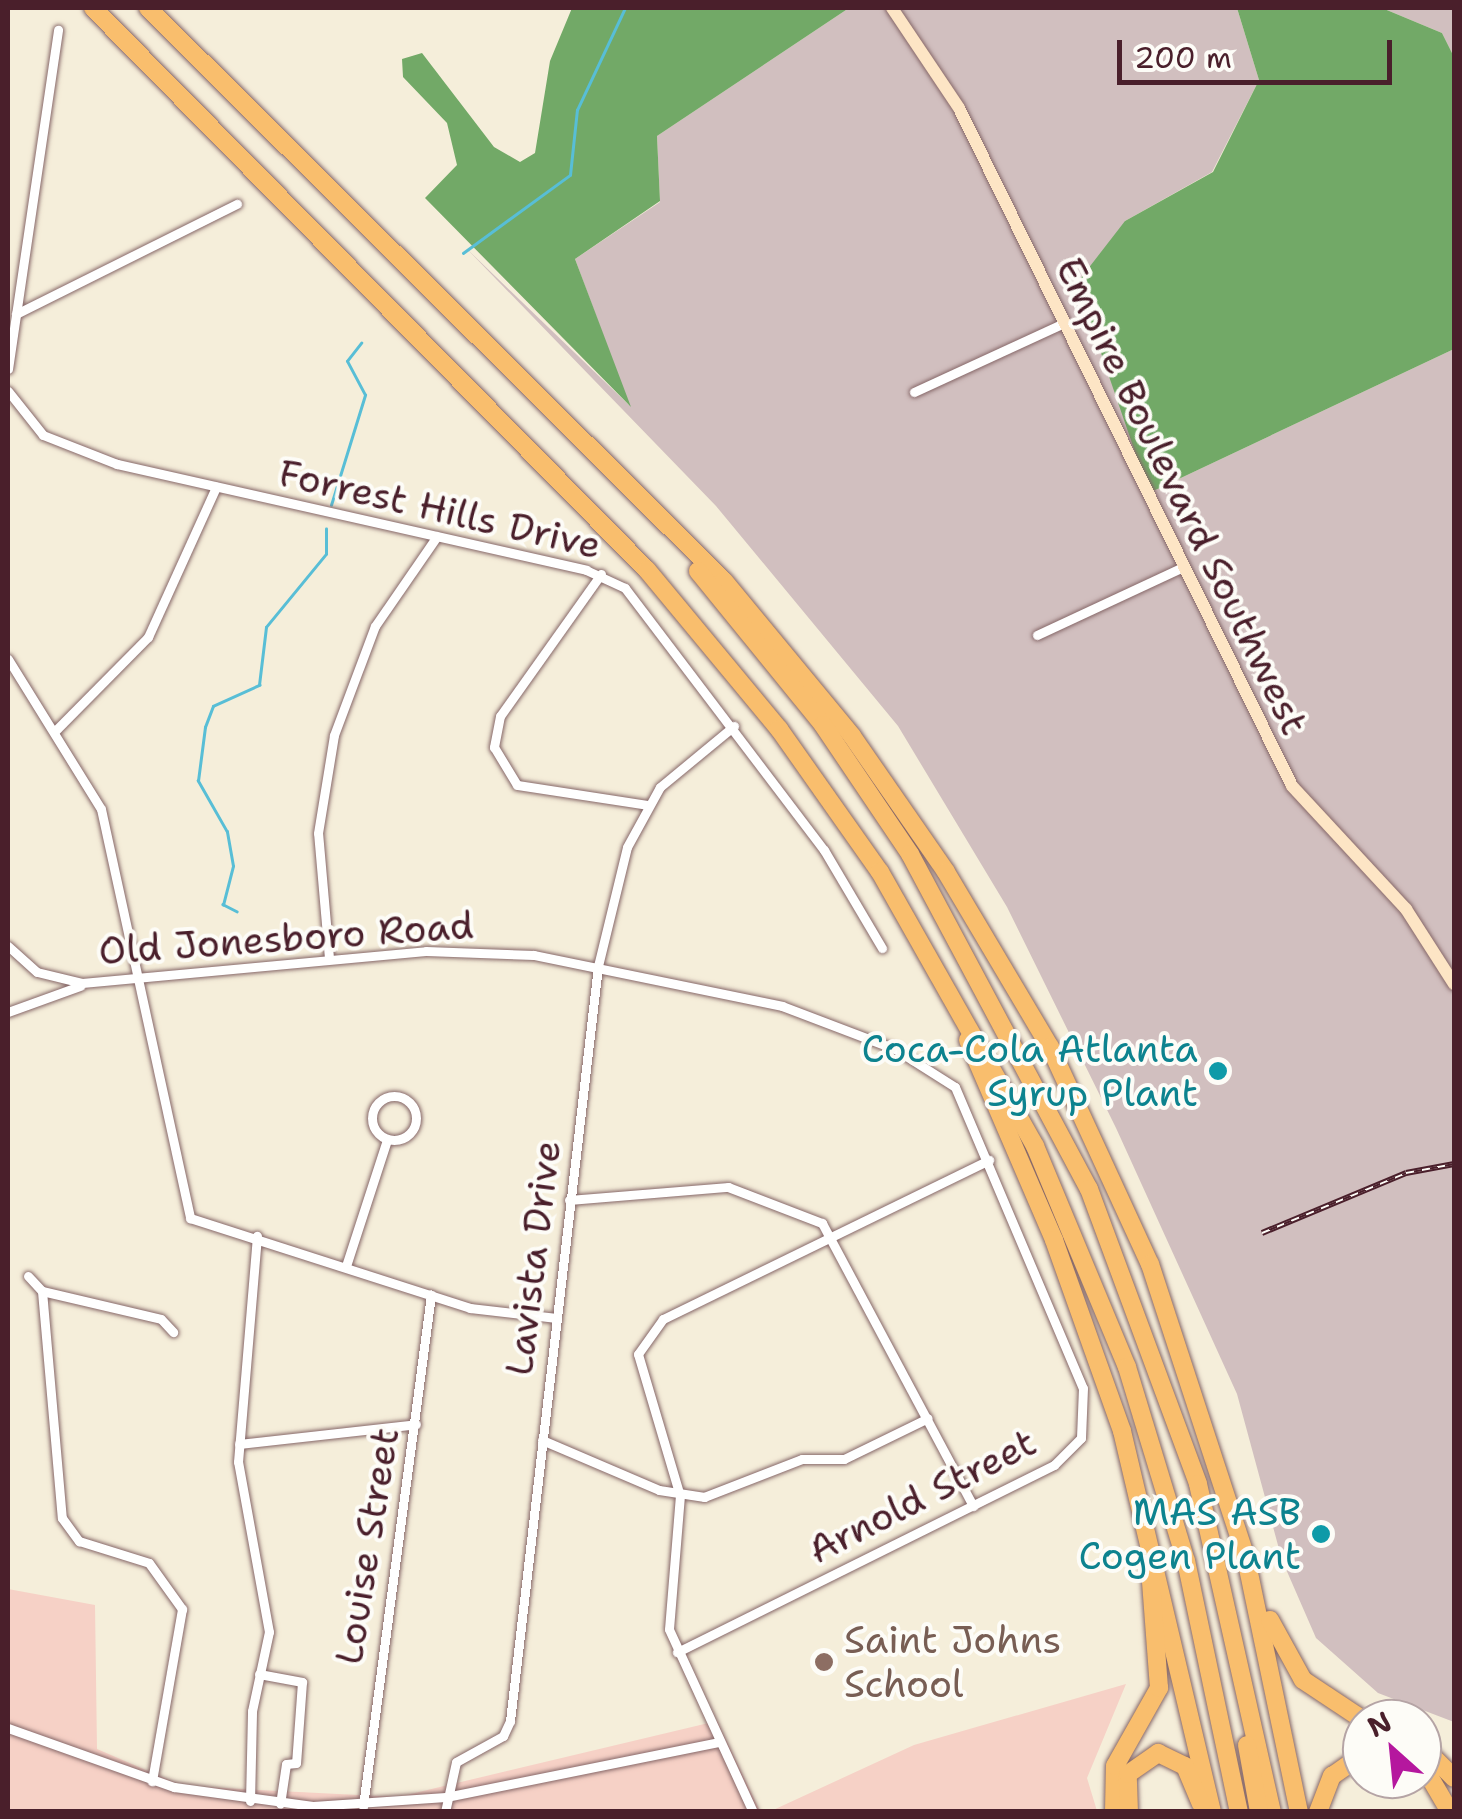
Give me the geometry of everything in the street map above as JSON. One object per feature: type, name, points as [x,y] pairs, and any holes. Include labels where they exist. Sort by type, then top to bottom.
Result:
[{"type":"highway","points":[[93,8],[698,627],[812,773],[940,975],[1035,1146],[1127,1368],[1186,1561],[1239,1812]]},
{"type":"highway","points":[[148,8],[790,657],[1000,958],[1150,1264],[1245,1554],[1291,1665],[1320,1696],[1342,1708]]},
{"type":"highway","points":[[615,478],[823,726],[910,854],[1089,1189],[1198,1484],[1272,1812]]},
{"type":"highway","points":[[940,975],[1073,1288],[1139,1493],[1212,1812]]},
{"type":"highway","points":[[1089,1189],[1090,1215],[1206,1552],[1260,1812]]},
{"type":"highway","points":[[1114,1812],[1112,1774],[1148,1718],[1162,1668],[1139,1493]]},
{"type":"highway","points":[[1245,1554],[1299,1812]]},
{"type":"highway","points":[[1128,1812],[1128,1774],[1158,1753],[1185,1766],[1203,1812]]},
{"type":"highway","points":[[1318,1812],[1332,1776],[1342,1769]]},
{"type":"street","name":"Empire Boulevard Southwest","points":[[892,8],[959,108],[1292,786],[1406,909],[1454,984]]},
{"type":"street","points":[[8,368],[58,30]]},
{"type":"street","points":[[16,314],[237,204]]},
{"type":"street","points":[[914,392],[1064,323]]},
{"type":"street","name":"Forrest Hills Drive","points":[[8,391],[59,445],[216,487],[601,574],[650,613],[734,726],[882,948]]},
{"type":"street","points":[[56,730],[148,637],[216,487]]},
{"type":"street","points":[[329,958],[318,834],[334,736],[376,626],[436,536]]},
{"type":"street","points":[[1037,635],[1183,567]]},
{"type":"street","points":[[601,574],[500,716],[494,747],[517,786],[647,804],[734,726]]},
{"type":"street","points":[[8,659],[102,809],[183,1208],[201,1224],[257,1236],[431,1295],[556,1318]]},
{"type":"street","name":"Lavista Drive","points":[[445,1812],[456,1762],[502,1736],[510,1721],[598,966],[647,804]]},
{"type":"street","name":"Old Jonesboro Road","points":[[8,946],[38,972],[82,983],[329,958],[474,950],[598,966],[782,1006],[895,1050],[955,1086],[989,1160]]},
{"type":"street","points":[[8,1012],[82,983]]},
{"type":"street","points":[[346,1266],[387,1140],[373,1110],[405,1098],[416,1124],[387,1140]]},
{"type":"street","points":[[753,1812],[677,1652],[669,1594],[680,1496],[638,1372],[644,1337],[663,1319],[989,1160]]},
{"type":"street","name":"Arnold Street","points":[[677,1652],[1064,1459],[1087,1414],[989,1160]]},
{"type":"street","points":[[570,1200],[728,1187],[806,1214],[834,1236],[973,1506]]},
{"type":"street","points":[[250,1802],[267,1611],[240,1444],[257,1236]]},
{"type":"street","points":[[28,1276],[42,1292],[62,1518],[104,1554],[149,1563],[182,1609],[152,1781]]},
{"type":"street","points":[[42,1292],[161,1318],[173,1332]]},
{"type":"street","name":"Louise Street","points":[[363,1806],[386,1584],[416,1424],[431,1295]]},
{"type":"street","points":[[542,1440],[680,1496],[726,1494],[802,1458],[844,1459],[928,1418]]},
{"type":"street","points":[[240,1444],[416,1424]]},
{"type":"street","points":[[259,1674],[302,1682],[296,1763],[286,1764],[280,1804]]},
{"type":"street","points":[[8,1728],[152,1781],[250,1802],[363,1806],[446,1797],[720,1742]]},
{"type":"shaded area","points":[[849,8],[1237,8],[1259,80],[1212,172],[1125,221],[1149,493],[1454,349],[1454,1722],[1442,1717],[1442,1699],[1394,1699],[1378,1693],[1316,1638],[1282,1560],[1237,1394],[1116,1128],[1007,907],[898,726],[716,506],[467,249],[629,405],[575,259],[660,202],[657,136]]},
{"type":"shaded area","points":[[1382,8],[1454,8],[1454,57],[1442,33]]},
{"type":"shaded area","points":[[8,1589],[95,1605],[97,1749],[183,1786],[398,1797],[717,1721],[760,1811],[8,1811]]},
{"type":"shaded area","points":[[1126,1684],[1087,1778],[1097,1811],[771,1811],[914,1745]]},
{"type":"green space","points":[[572,8],[849,8],[657,136],[660,201],[575,259],[631,407],[425,198],[457,165],[447,123],[403,77],[402,59],[422,53],[494,147],[520,162],[535,153],[550,61]]},
{"type":"green space","points":[[1237,8],[1382,8],[1442,33],[1454,57],[1454,349],[1149,493],[1077,283],[1125,221],[1213,172],[1259,80]]},
{"type":"waterway","points":[[463,253],[570,175],[577,110],[625,8]]},
{"type":"waterway","points":[[331,505],[365,395],[347,361],[361,343]]},
{"type":"waterway","points":[[237,912],[223,905],[233,866],[227,832],[198,781],[205,727],[213,706],[259,685],[266,627],[326,554],[326,529]]},
{"type":"railway","points":[[1262,1233],[1406,1173],[1454,1164]]},
{"type":"place","name":"Coca-Cola Atlanta Syrup Plant","points":[[1218,1071]]},
{"type":"place","name":"MAS ASB Cogen Plant","points":[[1321,1534]]},
{"type":"place","name":"Saint Johns School","points":[[824,1662]]}]
